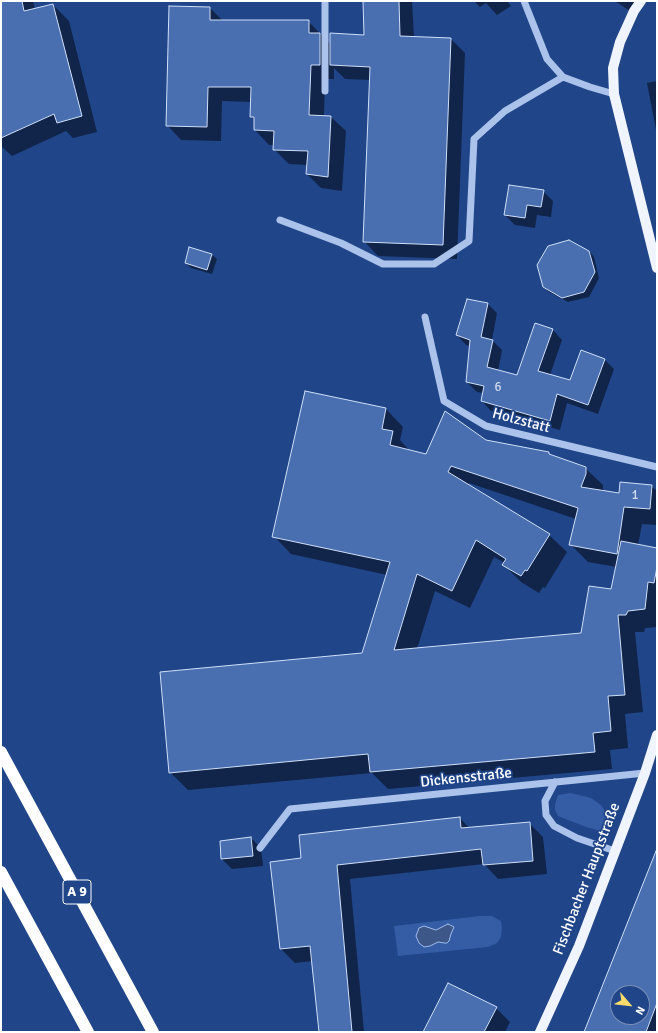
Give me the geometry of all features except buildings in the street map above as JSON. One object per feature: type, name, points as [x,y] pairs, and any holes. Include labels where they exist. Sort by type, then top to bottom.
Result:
[{"type":"highway","name":"A 9","points":[[1,752],[153,1032]]},
{"type":"highway","points":[[1,872],[88,1032]]},
{"type":"main road","points":[[641,1],[634,11],[620,42],[613,68],[614,94],[657,268]]},
{"type":"main road","name":"Fischbacher Hauptstraße","points":[[540,1032],[579,946],[645,773],[657,735]]},
{"type":"street","points":[[325,1],[325,91]]},
{"type":"street","points":[[524,1],[547,59],[563,77],[614,94]]},
{"type":"street","points":[[280,220],[341,243],[383,264],[434,264],[469,241],[474,139],[505,111],[563,77]]},
{"type":"street","name":"Holzstatt","points":[[425,317],[444,402],[486,426],[657,467]]},
{"type":"street","name":"Dickensstraße","points":[[260,848],[290,809],[645,773]]},
{"type":"street","points":[[555,782],[545,801],[546,815],[554,826],[577,838],[615,851]]},
{"type":"shaded area","points":[[571,793],[591,798],[601,805],[606,813],[609,827],[601,831],[558,816],[555,810],[555,804],[558,795]]},
{"type":"shaded area","points":[[480,916],[492,916],[501,921],[501,937],[497,943],[488,947],[398,956],[394,926]]},
{"type":"shaded area","points":[[448,924],[454,927],[447,943],[438,942],[424,947],[419,943],[416,936],[419,928],[424,926],[436,930]]}]
